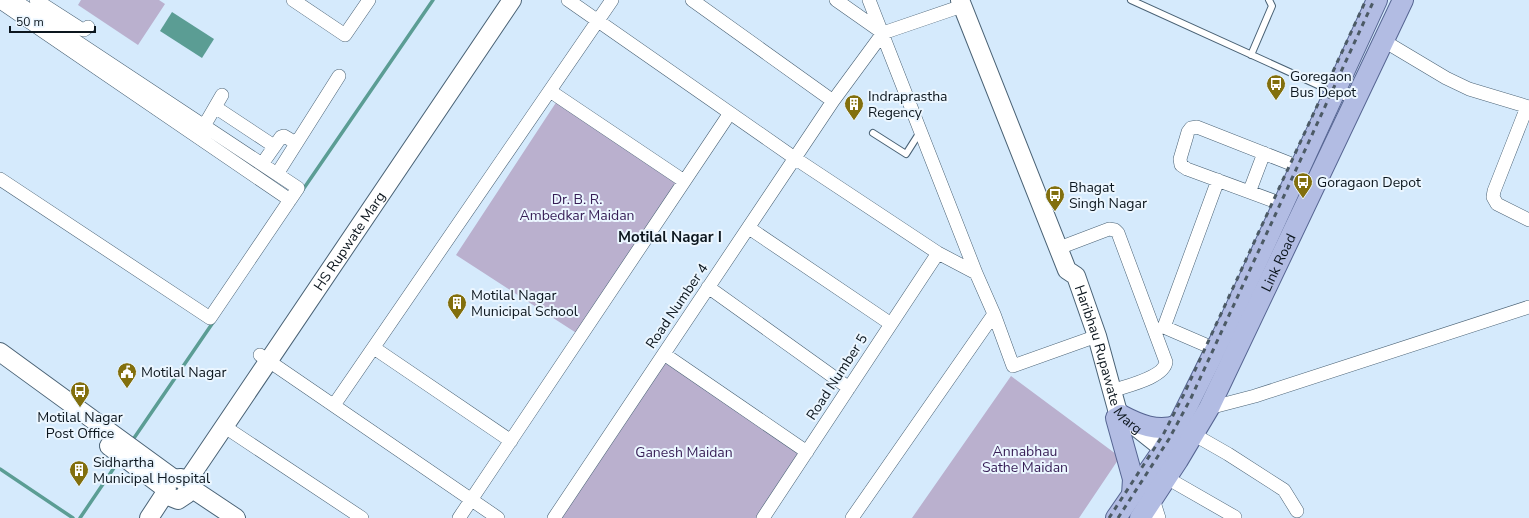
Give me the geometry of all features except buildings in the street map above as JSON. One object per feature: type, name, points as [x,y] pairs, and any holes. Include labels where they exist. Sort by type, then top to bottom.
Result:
[{"type":"main road","name":"Link Road","points":[[1186,429],[1209,408],[1283,202],[1377,0]]},
{"type":"main road","name":"Link Road","points":[[1186,429],[1215,349],[1239,323],[1304,208],[1403,0]]},
{"type":"main road","points":[[1283,202],[1304,208]]},
{"type":"main road","points":[[1118,416],[1139,424],[1162,429],[1186,429],[1168,462],[1153,499],[1140,518]]},
{"type":"main road","points":[[1118,416],[1133,479],[1132,495]]},
{"type":"main road","points":[[1116,518],[1132,495],[1168,462]]},
{"type":"street","points":[[36,0],[80,29],[84,30],[88,27]]},
{"type":"street","points":[[293,0],[345,35],[369,0]]},
{"type":"street","points":[[475,44],[497,0]]},
{"type":"street","name":"HS Rupwate Marg","points":[[177,487],[216,433],[475,44],[512,0]]},
{"type":"street","points":[[568,0],[796,159],[938,253],[976,274]]},
{"type":"street","points":[[334,405],[612,0]]},
{"type":"street","points":[[692,0],[833,101]]},
{"type":"street","points":[[836,0],[883,33]]},
{"type":"street","points":[[868,0],[883,33],[976,274],[994,314],[1013,366],[1093,338],[1112,411],[1168,462],[1235,517]]},
{"type":"street","points":[[14,3],[162,105],[238,164],[290,200]]},
{"type":"street","points":[[883,33],[961,3]]},
{"type":"street","name":"Haribhau Rupawate Marg","points":[[961,3],[1067,270],[1076,276],[1093,338],[1112,391],[1118,416]]},
{"type":"street","name":"Road Number 4","points":[[554,518],[708,287],[796,159],[833,101],[883,33]]},
{"type":"street","points":[[1384,41],[1446,78],[1469,89],[1528,107],[1526,121],[1494,191],[1493,197],[1497,204],[1529,220]]},
{"type":"street","points":[[277,174],[338,76]]},
{"type":"street","points":[[550,91],[684,181]]},
{"type":"street","points":[[204,126],[222,95]]},
{"type":"street","points":[[0,179],[210,318],[298,188],[204,126],[162,105]]},
{"type":"street","points":[[215,107],[274,146]]},
{"type":"street","points":[[459,518],[730,113]]},
{"type":"street","points":[[1283,202],[1218,180],[1181,165],[1180,159],[1191,128],[1196,127],[1299,167]]},
{"type":"street","points":[[262,164],[278,140],[284,136],[296,143]]},
{"type":"street","points":[[238,164],[246,153]]},
{"type":"street","points":[[1250,190],[1264,153]]},
{"type":"street","points":[[1159,328],[1218,180]]},
{"type":"street","points":[[749,228],[891,324]]},
{"type":"street","points":[[1059,248],[1109,229],[1115,230],[1118,233],[1159,328],[1165,358],[1165,366],[1158,374],[1112,391]]},
{"type":"street","name":"Road Number 5","points":[[763,518],[938,253]]},
{"type":"street","points":[[708,287],[848,388]]},
{"type":"street","points":[[1209,408],[1255,396],[1529,307]]},
{"type":"street","points":[[852,518],[994,314]]},
{"type":"street","points":[[1159,328],[1215,349]]},
{"type":"street","points":[[374,348],[511,441]]},
{"type":"street","points":[[0,352],[62,404],[177,487],[218,512],[236,518]]},
{"type":"street","points":[[664,354],[806,452]]},
{"type":"street","points":[[265,358],[498,518]]},
{"type":"street","points":[[0,366],[62,404]]},
{"type":"street","points":[[1186,429],[1284,490],[1297,511]]},
{"type":"street","points":[[216,433],[362,518]]},
{"type":"street","points":[[149,518],[177,487]]},
{"type":"street","points":[[162,518],[177,487]]},
{"type":"street","points":[[1153,499],[1159,518]]},
{"type":"lane","points":[[1131,0],[1354,102]]},
{"type":"lane","points":[[1251,55],[1272,6],[1269,0]]},
{"type":"lane","points":[[873,133],[906,154],[921,131]]},
{"type":"green space","points":[[81,0],[159,0],[165,4],[138,45],[78,5]]},
{"type":"green space","name":"Dr. B. R. Ambedkar Maidan","points":[[557,101],[682,184],[581,336],[456,255]]},
{"type":"green space","name":"Ganesh Maidan","points":[[665,363],[806,452],[758,518],[560,518]]},
{"type":"green space","name":"Annabhau Sathe Maidan","points":[[1011,376],[1120,457],[1079,518],[912,518]]},
{"type":"shaded area","points":[[172,12],[214,39],[202,58],[160,31]]},
{"type":"waterway","points":[[302,191],[433,0]]},
{"type":"waterway","points":[[132,441],[214,321]]},
{"type":"waterway","points":[[80,518],[120,459]]},
{"type":"waterway","points":[[0,469],[73,518]]},
{"type":"railway","points":[[1109,518],[1163,435],[1184,394],[1366,0]]},
{"type":"railway","points":[[1118,518],[1169,439],[1191,398],[1374,0]]},
{"type":"place","name":"Goregaon Bus Depot","points":[[1276,101]]},
{"type":"place","name":"Indraprastha Regency","points":[[854,121]]},
{"type":"place","name":"Goragaon Depot","points":[[1303,199]]},
{"type":"place","name":"Bhagat Singh Nagar","points":[[1055,212]]},
{"type":"place","name":"Motilal Nagar Municipal School","points":[[457,320]]},
{"type":"place","name":"Motilal Nagar","points":[[127,389]]},
{"type":"place","name":"Motilal Nagar Post Office","points":[[80,408]]},
{"type":"place","name":"Sidhartha Municipal Hospital","points":[[79,487]]},
{"type":"district","name":"Motilal Nagar I","points":[[670,237]]}]
